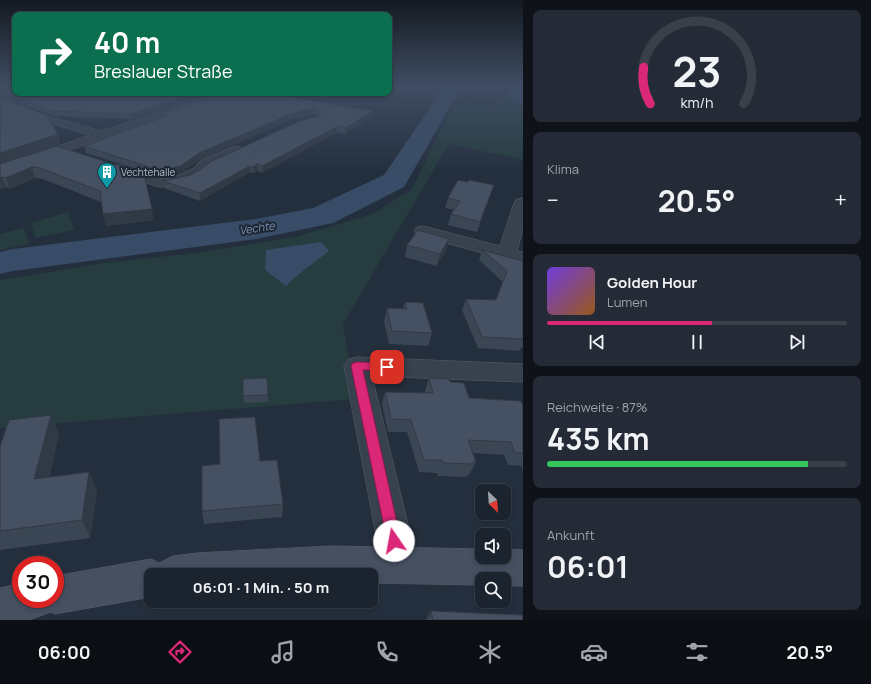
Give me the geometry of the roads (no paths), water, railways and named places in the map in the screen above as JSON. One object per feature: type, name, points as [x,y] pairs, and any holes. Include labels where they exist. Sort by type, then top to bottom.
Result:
[{"type":"main road","points":[[254,568],[331,564],[523,568]]},
{"type":"main road","points":[[64,593],[144,579]]},
{"type":"main road","points":[[0,607],[12,604]]},
{"type":"street","points":[[36,115],[102,135]]},
{"type":"street","points":[[0,171],[162,115]]},
{"type":"street","points":[[103,164],[161,183],[169,184],[200,171],[205,164],[247,145]]},
{"type":"street","points":[[60,150],[82,157]]},
{"type":"street","points":[[423,231],[515,256],[522,203]]},
{"type":"street","points":[[400,566],[357,366],[523,373]]},
{"type":"water","points":[[321,242],[329,251],[286,286],[265,270],[266,250]]},
{"type":"waterway","name":"Vechte","points":[[0,263],[13,260],[256,229],[322,216],[394,181],[435,115]]},
{"type":"place","name":"Vechtehalle","points":[[107,189]]}]
